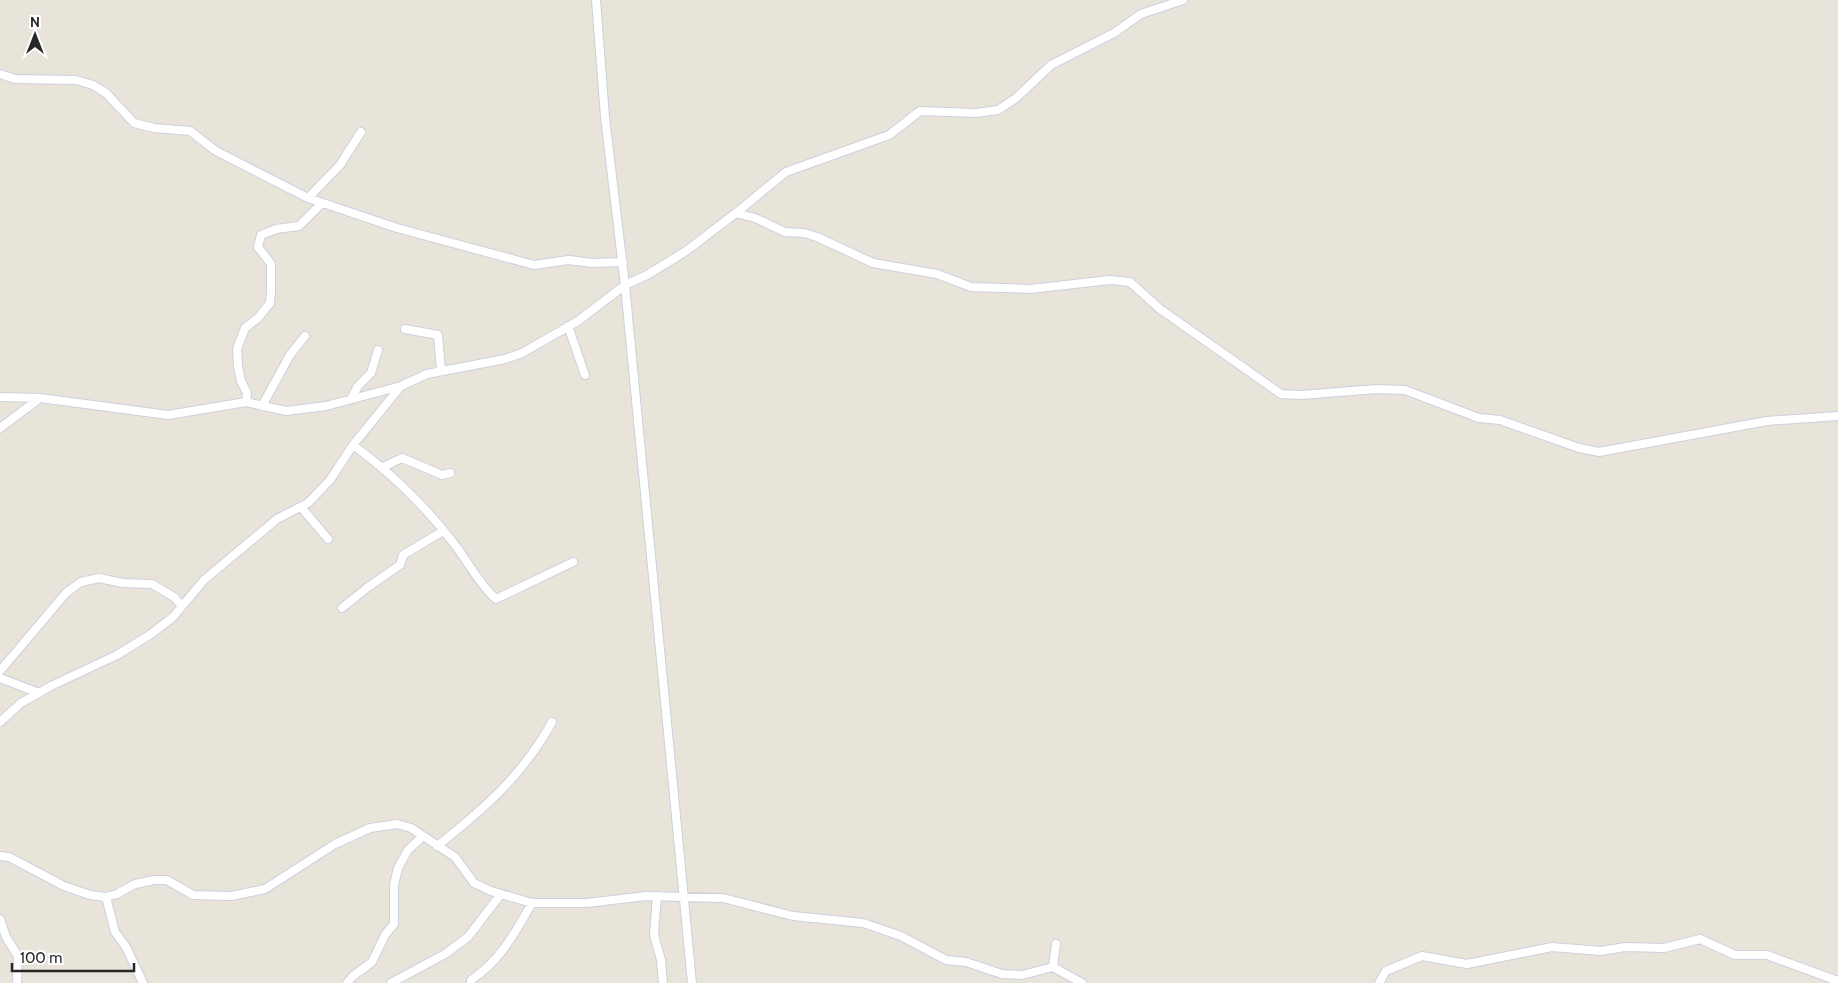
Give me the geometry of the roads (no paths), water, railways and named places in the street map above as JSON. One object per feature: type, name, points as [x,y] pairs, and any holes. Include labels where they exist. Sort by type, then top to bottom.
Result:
[{"type":"street","points":[[596,0],[606,117],[626,285],[662,691],[692,983]]},
{"type":"street","points":[[0,397],[40,398],[168,414],[246,402],[286,411],[326,406],[401,386],[426,374],[441,370],[512,357],[568,326],[626,285],[647,275],[686,251],[786,172],[889,135],[920,111],[976,113],[998,110],[1016,98],[1051,65],[1114,33],[1141,14],[1183,0]]},
{"type":"street","points":[[0,74],[15,79],[76,80],[93,85],[106,93],[134,123],[154,128],[190,132],[216,151],[308,198],[397,228],[529,264],[569,260],[592,263],[623,262]]},
{"type":"street","points":[[308,198],[340,165],[361,132]]},
{"type":"street","points":[[246,402],[247,393],[240,381],[237,348],[245,328],[258,318],[270,303],[271,264],[258,247],[261,235],[276,229],[299,226],[322,203]]},
{"type":"street","points":[[736,213],[755,218],[785,232],[804,233],[817,237],[873,263],[937,274],[971,287],[1030,289],[1110,280],[1126,281],[1134,285],[1160,309],[1281,394],[1301,395],[1377,389],[1405,390],[1479,418],[1500,420],[1579,448],[1599,452],[1767,421],[1838,416]]},
{"type":"street","points":[[568,326],[584,375]]},
{"type":"street","points":[[405,328],[438,335],[441,370]]},
{"type":"street","points":[[262,406],[290,355],[305,336]]},
{"type":"street","points":[[351,399],[358,386],[371,373],[378,350]]},
{"type":"street","points":[[0,722],[21,703],[117,655],[151,634],[173,617],[204,580],[277,520],[308,503],[330,480],[353,445],[401,386]]},
{"type":"street","points":[[0,428],[40,398]]},
{"type":"street","points":[[353,445],[383,467],[443,531],[496,599],[573,562]]},
{"type":"street","points":[[383,467],[402,458],[442,475],[450,473]]},
{"type":"street","points":[[301,507],[328,540]]},
{"type":"street","points":[[342,608],[400,565],[403,555],[443,531]]},
{"type":"street","points":[[0,671],[66,593],[81,582],[99,578],[123,583],[152,584],[174,597],[182,606]]},
{"type":"street","points":[[0,678],[39,693]]},
{"type":"street","points":[[437,846],[492,801],[513,779],[540,744],[552,722]]},
{"type":"street","points":[[0,856],[9,857],[76,892],[106,897],[117,894],[135,884],[154,880],[167,880],[193,895],[231,896],[252,894],[266,889],[283,880],[296,868],[335,844],[370,828],[398,824],[411,828],[455,857],[474,883],[532,904],[587,903],[657,896],[723,898],[793,916],[863,923],[901,936],[946,960],[966,962],[1002,974],[1022,975],[1053,967],[1082,983]]},
{"type":"street","points":[[347,983],[372,962],[394,924],[394,892],[398,868],[408,850],[423,836]]},
{"type":"street","points":[[391,983],[444,954],[468,937],[502,894]]},
{"type":"street","points":[[657,896],[654,935],[661,960],[663,983]]},
{"type":"street","points":[[106,897],[115,932],[126,947],[143,983]]},
{"type":"street","points":[[471,983],[471,980],[490,968],[513,938],[532,904]]},
{"type":"street","points":[[0,919],[6,937],[18,956],[17,983]]},
{"type":"street","points":[[1379,983],[1386,971],[1422,956],[1468,964],[1552,946],[1601,951],[1625,946],[1664,948],[1700,939],[1735,955],[1767,954],[1838,981]]},
{"type":"street","points":[[1053,967],[1056,944]]}]
